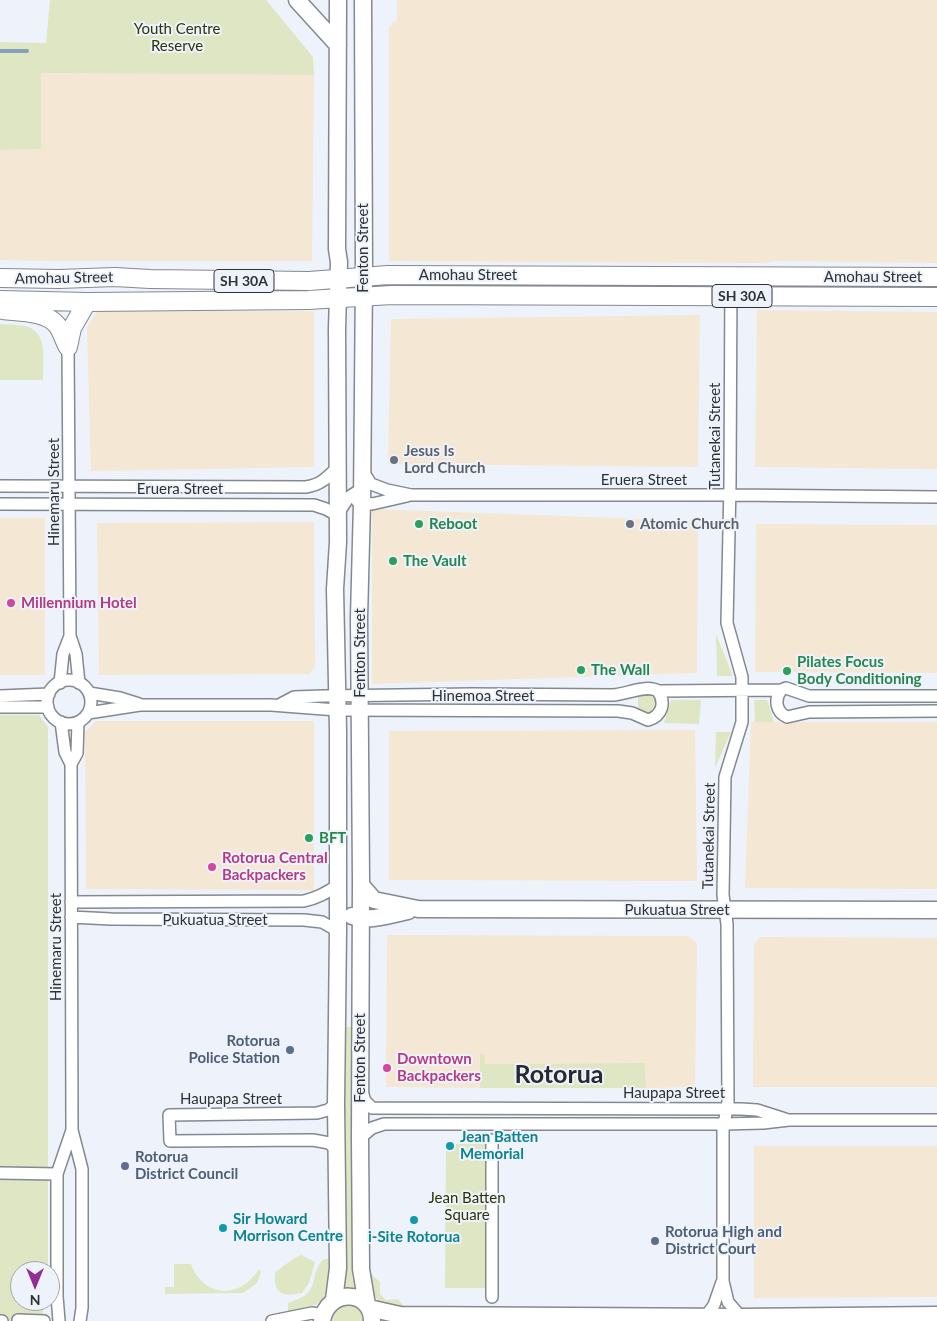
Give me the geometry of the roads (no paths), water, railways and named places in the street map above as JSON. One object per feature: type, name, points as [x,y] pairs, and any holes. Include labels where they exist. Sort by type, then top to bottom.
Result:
[{"type":"main road","points":[[297,0],[338,45]]},
{"type":"main road","name":"Fenton Street","points":[[338,0],[338,542],[335,589],[338,885],[356,908]]},
{"type":"main road","name":"Fenton Street","points":[[363,0],[364,277],[359,618],[361,885],[356,908],[360,1087],[361,1269],[369,1312]]},
{"type":"main road","name":"Amohau Street","points":[[0,278],[59,279],[115,277],[309,281],[388,275],[937,277]]},
{"type":"main road","name":"Amohau Street","points":[[0,300],[87,302],[299,300],[392,295],[937,297]]},
{"type":"main road","points":[[68,347],[72,328],[87,302]]},
{"type":"main road","points":[[0,309],[49,319],[57,326],[68,347]]},
{"type":"main road","name":"Pukuatua Street","points":[[356,908],[389,904],[418,909],[937,910]]},
{"type":"main road","name":"Fenton Street","points":[[334,1300],[338,1268],[336,1104],[338,931],[356,908]]},
{"type":"main road","name":"Pukuatua Street","points":[[356,908],[394,914],[418,909]]},
{"type":"main road","points":[[323,1318],[326,1309],[334,1300],[340,1297],[355,1298],[369,1312],[400,1315],[937,1315]]},
{"type":"street","name":"Tutanekai Street","points":[[731,276],[730,495],[727,623],[742,676],[742,722],[725,777],[723,895],[728,937],[728,1102],[723,1124],[723,1280],[728,1302],[741,1316]]},
{"type":"street","name":"Hinemaru Street","points":[[68,347],[70,636],[76,654],[79,683]]},
{"type":"street","name":"Eruera Street","points":[[0,486],[306,487],[315,486],[325,480],[337,468]]},
{"type":"street","name":"Eruera Street","points":[[337,486],[361,493],[387,490],[412,495],[937,497]]},
{"type":"street","name":"Eruera Street","points":[[361,493],[372,504],[412,495]]},
{"type":"street","points":[[337,515],[361,493]]},
{"type":"street","name":"Eruera Street","points":[[0,504],[314,505],[337,515]]},
{"type":"street","name":"Hinemaru Street","points":[[60,683],[63,654],[70,636]]},
{"type":"street","points":[[70,681],[79,683],[89,693],[91,703],[88,712],[78,722],[72,724],[61,722],[53,716],[48,707],[49,694],[60,683],[70,681]]},
{"type":"street","name":"Hinemoa Street","points":[[360,703],[613,695],[649,687],[658,691],[781,690],[786,688],[809,696],[937,696]]},
{"type":"street","points":[[781,690],[777,697],[777,706],[781,714],[787,717],[809,712],[937,711]]},
{"type":"street","name":"Hinemoa Street","points":[[88,712],[140,705],[279,706],[294,697],[337,703],[618,711],[632,713],[648,720],[657,716],[661,710],[662,698],[658,691]]},
{"type":"street","name":"Hinemoa Street","points":[[89,693],[120,698],[140,705]]},
{"type":"street","points":[[0,696],[49,694]]},
{"type":"street","points":[[0,707],[48,707]]},
{"type":"street","name":"Hinemaru Street","points":[[61,722],[65,752],[71,764],[72,1130],[82,1168],[82,1308],[80,1321]]},
{"type":"street","name":"Hinemaru Street","points":[[71,764],[77,753],[78,722]]},
{"type":"street","name":"Pukuatua Street","points":[[71,902],[304,901],[326,894],[338,885]]},
{"type":"street","name":"Pukuatua Street","points":[[71,918],[304,920],[322,922],[338,931]]},
{"type":"street","name":"Haupapa Street","points":[[360,1087],[365,1101],[372,1108],[727,1109],[757,1110],[789,1120]]},
{"type":"street","name":"Haupapa Street","points":[[336,1104],[328,1110],[317,1114],[170,1115],[170,1141],[313,1140],[329,1143],[337,1150]]},
{"type":"street","name":"Haupapa Street","points":[[360,1138],[372,1128],[384,1124],[723,1124],[789,1120],[937,1120]]},
{"type":"street","name":"Hinemaru Street","points":[[59,1321],[57,1296],[57,1174],[72,1130]]},
{"type":"street","points":[[492,1140],[492,1297]]},
{"type":"street","points":[[0,1173],[57,1174]]},
{"type":"street","name":"Tutanekai Street","points":[[706,1316],[714,1304],[723,1280]]},
{"type":"street","points":[[272,1321],[289,1316],[312,1314],[323,1318]]},
{"type":"street","points":[[18,1320],[44,1321]]},
{"type":"waterway","points":[[0,51],[27,51]]},
{"type":"place","name":"Jesus Is Lord Church","points":[[394,460]]},
{"type":"place","name":"Reboot","points":[[419,524]]},
{"type":"place","name":"Atomic Church","points":[[630,524]]},
{"type":"place","name":"The Vault","points":[[393,561]]},
{"type":"place","name":"Millennium Hotel","points":[[11,603]]},
{"type":"place","name":"The Wall","points":[[581,670]]},
{"type":"place","name":"Pilates Focus Body Conditioning","points":[[787,671]]},
{"type":"place","name":"BFT","points":[[309,838]]},
{"type":"place","name":"Rotorua Central Backpackers","points":[[212,867]]},
{"type":"place","name":"Rotorua Police Station","points":[[290,1050]]},
{"type":"place","name":"Downtown Backpackers","points":[[387,1068]]},
{"type":"place","name":"Jean Batten Memorial","points":[[450,1146]]},
{"type":"place","name":"Rotorua District Council","points":[[125,1166]]},
{"type":"place","name":"i-Site Rotorua","points":[[414,1220]]},
{"type":"place","name":"Sir Howard Morrison Centre","points":[[223,1228]]},
{"type":"place","name":"Rotorua High and District Court","points":[[655,1241]]},
{"type":"district","name":"Rotorua","points":[[559,1075]]},
{"type":"park label","name":"Youth Centre Reserve","points":[[177,38]]},
{"type":"park label","name":"Jean Batten Square","points":[[467,1206]]}]
